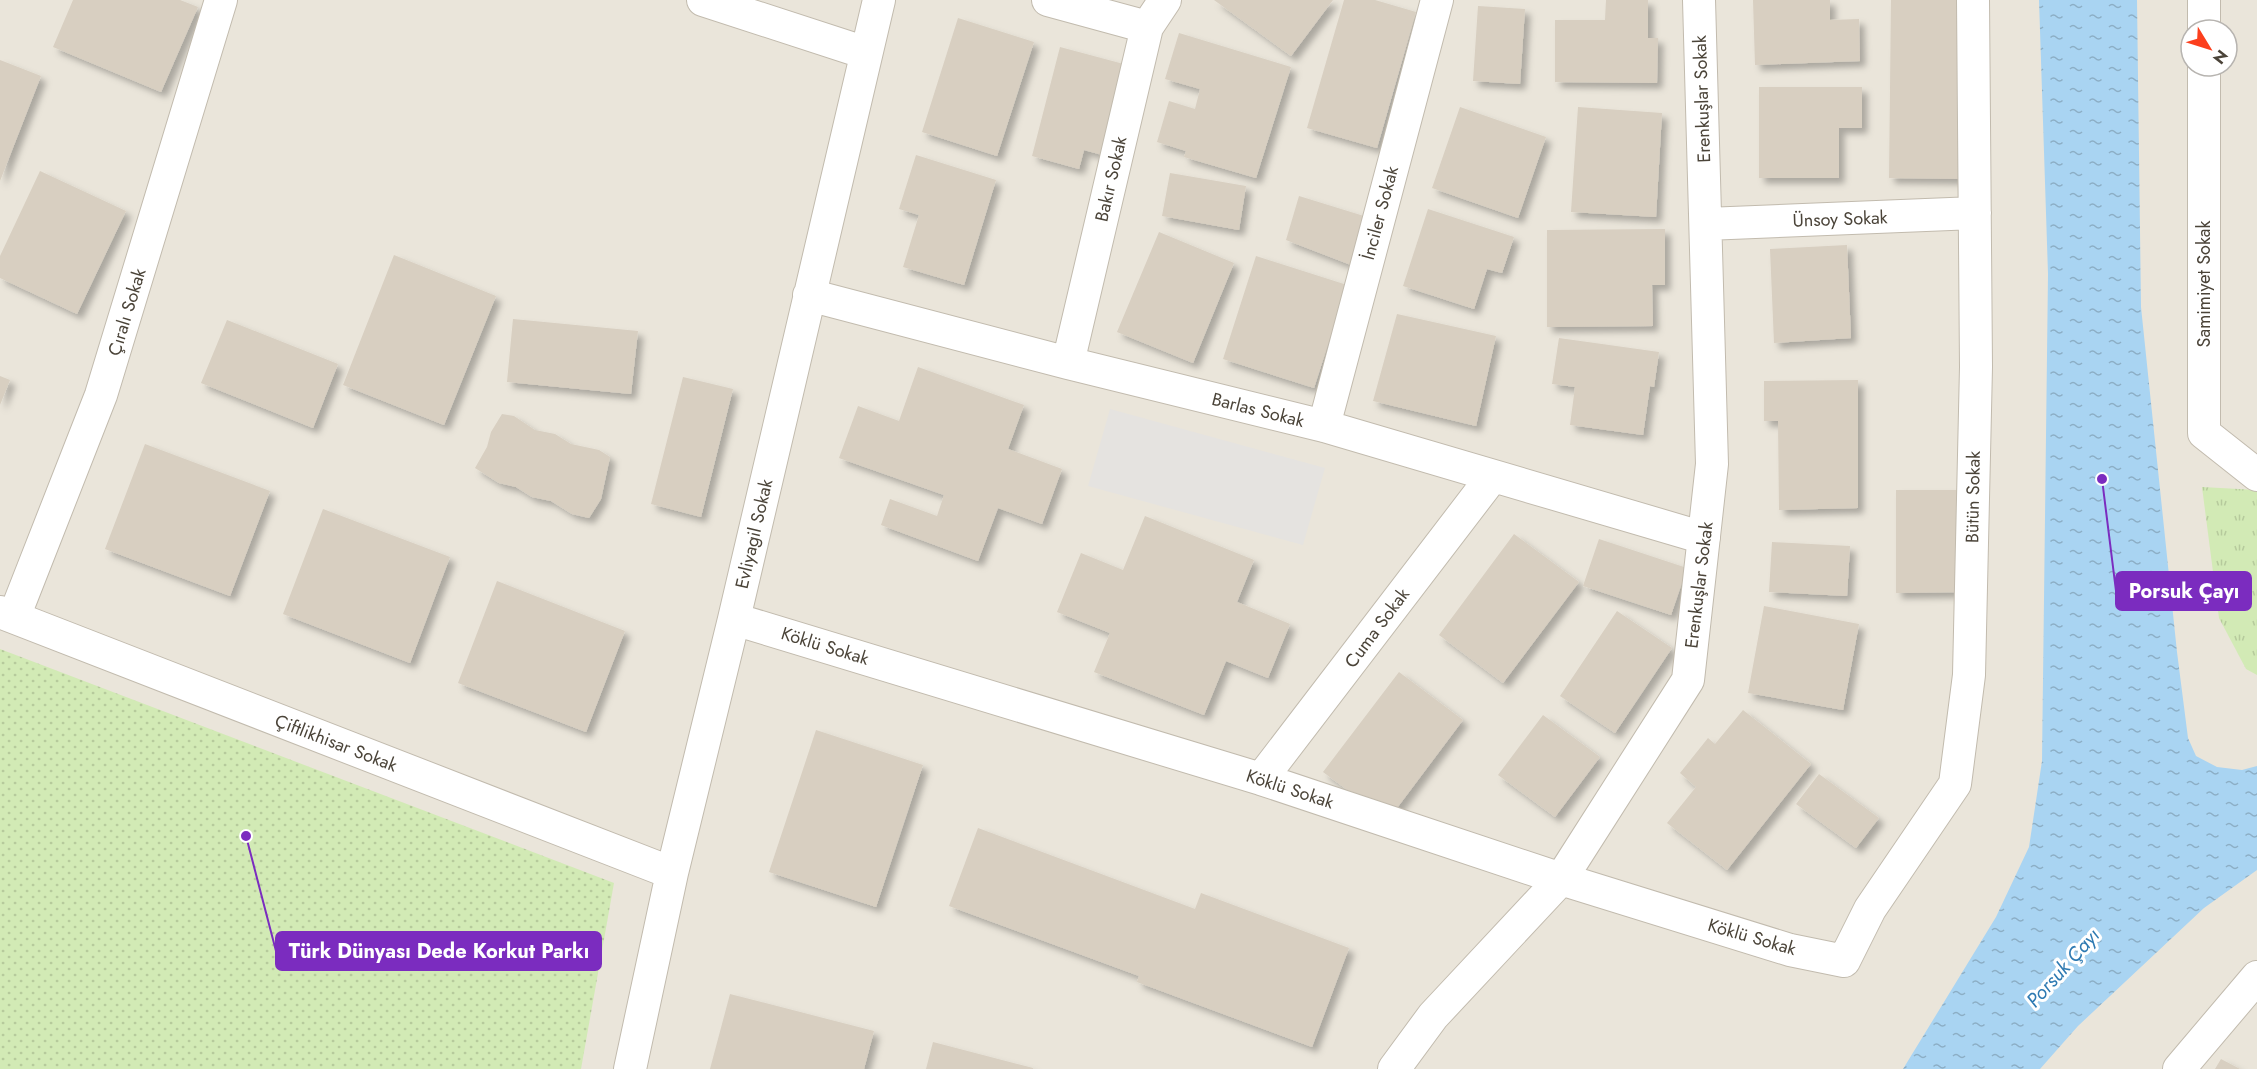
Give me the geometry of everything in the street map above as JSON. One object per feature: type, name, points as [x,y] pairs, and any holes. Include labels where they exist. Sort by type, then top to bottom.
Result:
[{"type":"street","name":"Çıralı Sokak","points":[[7,614],[101,395],[221,0]]},
{"type":"street","points":[[703,0],[866,53]]},
{"type":"street","name":"Evliyagil Sokak","points":[[630,1069],[672,873],[879,0]]},
{"type":"street","points":[[1048,0],[1147,27]]},
{"type":"street","name":"Bakır Sokak","points":[[1068,363],[1147,27],[1165,0]]},
{"type":"street","name":"İnciler Sokak","points":[[1324,426],[1437,0]]},
{"type":"street","name":"Erenkuşlar Sokak","points":[[1394,1069],[1433,1016],[1560,879],[1688,680],[1712,464],[1699,0]]},
{"type":"street","name":"Bütün Sokak","points":[[1844,961],[1870,909],[1955,784],[1969,675],[1976,366],[1973,0]]},
{"type":"street","points":[[2204,0],[2204,18]]},
{"type":"street","name":"Samimiyet Sokak","points":[[2204,78],[2204,433],[2257,475]]},
{"type":"street","name":"Ünsoy Sokak","points":[[1706,224],[1975,213]]},
{"type":"street","name":"Barlas Sokak","points":[[809,295],[1068,363],[1324,426],[1704,538]]},
{"type":"street","name":"Cuma Sokak","points":[[1261,779],[1492,477]]},
{"type":"street","name":"Çiftlikhisar Sokak","points":[[7,614],[672,873]]},
{"type":"street","name":"Köklü Sokak","points":[[734,619],[1261,779],[1560,879],[1790,950],[1844,961]]},
{"type":"street","points":[[2179,1069],[2257,977]]},
{"type":"shaded area","points":[[0,0],[2257,0],[2257,1069],[0,1069]]},
{"type":"shaded area","points":[[1110,409],[1325,468],[1303,545],[1088,486]]},
{"type":"green space","points":[[2202,487],[2257,490],[2257,675],[2246,669],[2219,618]]},
{"type":"green space","points":[[0,649],[614,883],[581,1069],[0,1069]]},
{"type":"water","name":"Porsuk Çayı","points":[[2039,0],[2137,0],[2141,307],[2188,738],[2196,756],[2217,767],[2242,770],[2257,766],[2257,870],[2204,908],[2078,1026],[2040,1069],[1903,1069],[1996,917],[2029,847],[2042,761],[2048,274]]},
{"type":"building","points":[[73,0],[180,0],[198,7],[161,92],[53,47]]},
{"type":"building","points":[[1214,0],[1333,0],[1291,56]]},
{"type":"building","points":[[1344,0],[1375,0],[1416,12],[1377,148],[1307,128]]},
{"type":"building","points":[[1606,0],[1648,0],[1648,38],[1658,38],[1657,83],[1555,82],[1555,20],[1605,20]]},
{"type":"building","points":[[1753,0],[1830,0],[1830,20],[1859,19],[1860,61],[1755,65]]},
{"type":"building","points":[[1891,0],[1969,0],[1966,179],[1889,178]]},
{"type":"building","points":[[1478,6],[1525,9],[1520,84],[1473,81]]},
{"type":"building","points":[[958,18],[1034,42],[997,156],[922,132]]},
{"type":"building","points":[[1179,33],[1291,67],[1256,178],[1184,157],[1186,151],[1157,142],[1169,101],[1195,109],[1200,89],[1165,79]]},
{"type":"building","points":[[1060,47],[1131,66],[1106,156],[1084,150],[1079,169],[1032,156]]},
{"type":"building","points":[[0,60],[41,76],[0,181]]},
{"type":"building","points":[[1759,87],[1862,87],[1862,128],[1839,128],[1839,178],[1759,178]]},
{"type":"building","points":[[1460,107],[1546,137],[1518,218],[1432,188]]},
{"type":"building","points":[[1578,107],[1662,113],[1656,217],[1571,212]]},
{"type":"building","points":[[916,155],[996,180],[964,285],[903,267],[919,215],[899,209]]},
{"type":"building","points":[[40,171],[126,211],[77,314],[0,278],[0,256]]},
{"type":"building","points":[[1170,173],[1246,186],[1239,230],[1162,216]]},
{"type":"building","points":[[1299,196],[1367,217],[1351,265],[1286,240]]},
{"type":"building","points":[[1428,209],[1514,237],[1502,273],[1487,269],[1474,309],[1403,286]]},
{"type":"building","points":[[1665,229],[1665,285],[1652,285],[1653,326],[1547,327],[1547,230]]},
{"type":"building","points":[[1159,232],[1234,263],[1193,363],[1117,332]]},
{"type":"building","points":[[1847,245],[1851,338],[1774,343],[1770,249]]},
{"type":"building","points":[[394,255],[496,296],[444,425],[343,385]]},
{"type":"building","points":[[1256,256],[1347,285],[1314,388],[1223,359]]},
{"type":"building","points":[[1397,314],[1496,336],[1476,426],[1373,401]]},
{"type":"building","points":[[513,319],[638,331],[631,394],[507,382]]},
{"type":"building","points":[[227,320],[338,364],[313,428],[201,383]]},
{"type":"building","points":[[1559,338],[1659,352],[1654,387],[1650,386],[1643,435],[1570,425],[1575,387],[1552,384]]},
{"type":"building","points":[[918,367],[1024,405],[1008,449],[1062,469],[1042,524],[998,508],[978,561],[881,525],[890,499],[937,516],[944,495],[839,458],[858,406],[899,421]]},
{"type":"building","points":[[0,376],[10,380],[0,405]]},
{"type":"building","points":[[683,377],[733,389],[701,517],[651,504]]},
{"type":"building","points":[[1858,380],[1858,508],[1779,510],[1778,421],[1764,421],[1764,381]]},
{"type":"building","points":[[502,414],[514,416],[535,430],[555,434],[571,444],[599,450],[610,457],[601,499],[589,518],[572,514],[551,501],[532,497],[516,487],[499,483],[475,468]]},
{"type":"building","points":[[145,444],[270,491],[230,596],[105,549]]},
{"type":"building","points":[[1896,490],[1966,490],[1966,592],[1896,593]]},
{"type":"building","points":[[323,509],[450,557],[410,663],[283,614]]},
{"type":"building","points":[[1145,516],[1254,560],[1237,602],[1290,624],[1268,678],[1226,661],[1204,715],[1094,672],[1110,633],[1057,612],[1081,553],[1123,570]]},
{"type":"building","points":[[1514,534],[1579,582],[1503,683],[1439,635]]},
{"type":"building","points":[[1599,539],[1687,568],[1671,615],[1583,586]]},
{"type":"building","points":[[1772,542],[1850,546],[1847,596],[1769,592]]},
{"type":"building","points":[[497,581],[625,631],[586,732],[458,683]]},
{"type":"building","points":[[1764,606],[1859,624],[1843,710],[1748,693]]},
{"type":"building","points":[[1617,611],[1672,648],[1615,733],[1560,696]]},
{"type":"building","points":[[1399,672],[1463,720],[1388,820],[1323,772]]},
{"type":"building","points":[[1743,710],[1811,764],[1727,870],[1667,823],[1696,787],[1680,773],[1708,738],[1715,744]]},
{"type":"building","points":[[1543,715],[1600,757],[1555,817],[1498,775]]},
{"type":"building","points":[[816,730],[923,765],[876,907],[769,872]]},
{"type":"building","points":[[1819,774],[1879,818],[1856,848],[1796,804]]},
{"type":"building","points":[[978,828],[1195,909],[1201,893],[1349,948],[1312,1047],[1137,982],[1139,976],[949,906]]},
{"type":"building","points":[[730,994],[874,1031],[864,1069],[710,1069]]},
{"type":"building","points":[[933,1042],[1033,1068],[1033,1069],[926,1069]]},
{"type":"building","points":[[2221,1059],[2240,1069],[2215,1069]]},
{"type":"place","name":"Porsuk Çayı","points":[[2102,479]]},
{"type":"place","name":"Türk Dünyası Dede Korkut Parkı","points":[[246,836]]}]
